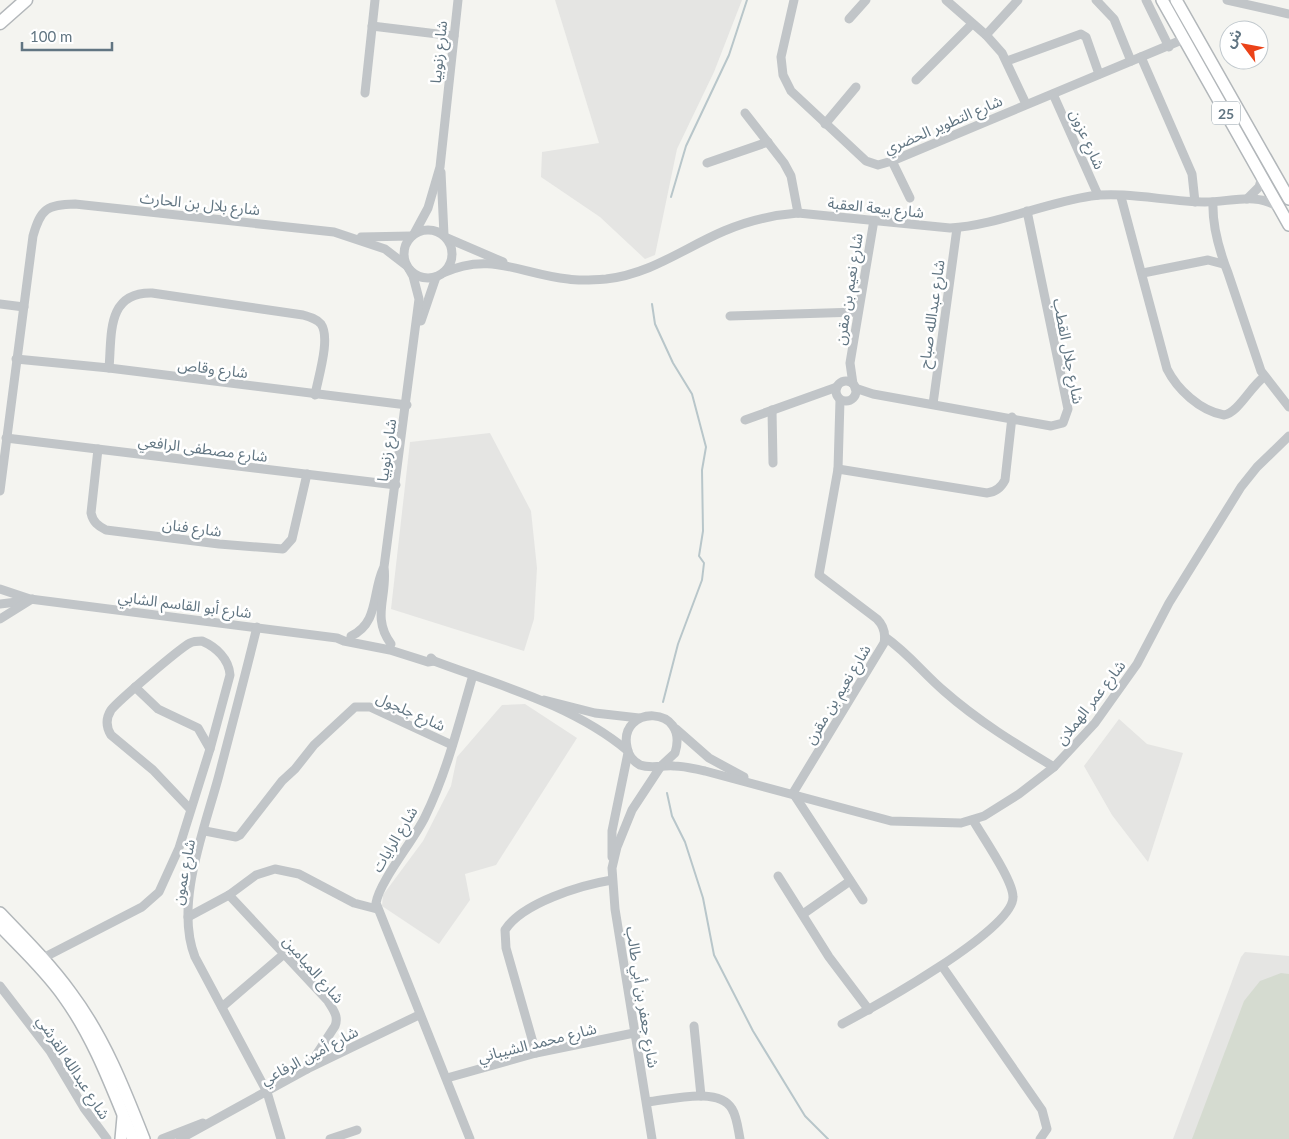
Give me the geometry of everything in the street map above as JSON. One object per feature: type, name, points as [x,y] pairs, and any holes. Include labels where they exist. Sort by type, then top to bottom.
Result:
[{"type":"highway","points":[[0,23],[26,0]]},
{"type":"main road","name":"25","points":[[1162,0],[1289,225]]},
{"type":"main road","name":"25","points":[[1179,1],[1289,199]]},
{"type":"main road","points":[[0,914],[40,961],[72,994],[96,1032],[144,1139]]},
{"type":"main road","points":[[2,930],[40,961],[65,998],[85,1030],[133,1139]]},
{"type":"main road","points":[[120,1139],[122,1113]]},
{"type":"street","points":[[364,93],[375,0]]},
{"type":"street","name":"شارع زنوبيا","points":[[412,235],[428,208],[440,167],[458,0]]},
{"type":"street","name":"شارع التطوير الحضري","points":[[794,0],[782,48],[781,66],[791,91],[866,161],[878,165],[892,162],[1026,104],[1169,47],[1184,39]]},
{"type":"street","points":[[849,19],[866,0]]},
{"type":"street","points":[[946,0],[986,35],[1007,61],[1026,104]]},
{"type":"street","points":[[986,35],[1018,0]]},
{"type":"street","points":[[1096,0],[1114,19],[1131,61]]},
{"type":"street","points":[[1146,0],[1169,47]]},
{"type":"street","points":[[1227,0],[1289,14]]},
{"type":"street","points":[[916,80],[972,24]]},
{"type":"street","points":[[372,26],[454,36]]},
{"type":"street","points":[[1007,61],[1081,34],[1086,37],[1099,74]]},
{"type":"street","points":[[1141,58],[1192,174],[1195,202]]},
{"type":"street","points":[[825,124],[856,86]]},
{"type":"street","name":"شارع عزون","points":[[1053,94],[1098,196]]},
{"type":"street","points":[[745,112],[784,163],[791,176],[798,213]]},
{"type":"street","points":[[706,163],[768,142]]},
{"type":"street","points":[[892,162],[910,198]]},
{"type":"street","name":"شارع زنوبيا","points":[[440,167],[446,237]]},
{"type":"street","points":[[1248,199],[1259,187],[1262,177]]},
{"type":"street","name":"شارع بيعة العقبة","points":[[439,275],[456,267],[478,263],[512,266],[568,279],[621,276],[654,267],[736,226],[778,215],[798,213],[957,228],[1067,200],[1098,196],[1195,202],[1265,199],[1280,208]]},
{"type":"street","points":[[1121,197],[1127,226],[1143,273],[1166,369],[1180,391],[1213,411],[1224,415],[1233,412],[1253,385],[1264,377]]},
{"type":"street","points":[[1213,202],[1214,225],[1223,264],[1228,273],[1264,377],[1289,407]]},
{"type":"street","name":"شارع بلال بن الحارث","points":[[24,307],[33,236],[43,212],[54,205],[75,204],[313,229],[355,237],[391,238],[412,235]]},
{"type":"street","name":"شارع جلال القطب","points":[[853,392],[1012,417],[1056,426],[1063,423],[1068,413],[1027,211]]},
{"type":"street","name":"شارع نعيم بن مقرن","points":[[793,793],[884,643],[885,637],[882,624],[877,619],[820,575],[838,469],[841,426],[839,391],[850,363],[874,220]]},
{"type":"street","name":"شارع عبدالله صباح","points":[[933,404],[957,228]]},
{"type":"street","points":[[433,229],[446,237],[453,253],[448,268],[439,275],[421,277],[408,267],[404,248],[412,235],[420,230],[433,229]]},
{"type":"street","name":"شارع بلال بن الحارث","points":[[355,237],[385,249],[408,267]]},
{"type":"street","name":"شارع بيعة العقبة","points":[[446,237],[512,266]]},
{"type":"street","points":[[385,249],[391,238]]},
{"type":"street","points":[[1143,273],[1208,260],[1223,264]]},
{"type":"street","name":"شارع زنوبيا","points":[[391,644],[384,632],[380,619],[384,567],[419,299],[413,276],[408,267]]},
{"type":"street","name":"شارع زنوبيا","points":[[415,338],[439,275]]},
{"type":"street","points":[[109,368],[114,317],[119,305],[126,298],[138,292],[152,293],[303,315],[316,320],[321,325],[325,342],[315,395]]},
{"type":"street","points":[[0,304],[24,307],[0,491]]},
{"type":"street","points":[[730,316],[858,312]]},
{"type":"street","name":"شارع وقاص","points":[[16,359],[109,368],[406,405]]},
{"type":"street","name":"شارع نعيم بن مقرن","points":[[841,426],[853,392],[850,363]]},
{"type":"street","points":[[839,391],[847,381],[853,392]]},
{"type":"street","points":[[744,420],[815,396],[839,391],[853,392]]},
{"type":"street","points":[[772,410],[773,463]]},
{"type":"street","points":[[838,469],[987,493],[993,492],[1005,480],[1012,417]]},
{"type":"street","name":"شارع عمر الهملان","points":[[661,766],[691,768],[756,783],[891,821],[961,823],[984,816],[1019,794],[1054,767],[1080,741],[1118,694],[1137,664],[1169,603],[1241,487],[1257,467],[1289,436]]},
{"type":"street","name":"شارع مصطفى الرافعي","points":[[6,438],[396,485]]},
{"type":"street","name":"شارع فنان","points":[[98,449],[91,513],[92,518],[99,526],[106,530],[218,544],[283,549],[292,539],[307,474]]},
{"type":"street","name":"شارع زنوبيا","points":[[352,636],[363,629],[371,618],[378,582],[384,567]]},
{"type":"street","name":"شارع أبو القاسم الشابي","points":[[0,589],[31,599],[337,638],[390,650],[428,662],[434,661]]},
{"type":"street","points":[[0,619],[31,599]]},
{"type":"street","name":"شارع أبو القاسم الشابي","points":[[0,604],[31,599]]},
{"type":"street","name":"شارع عمون","points":[[257,627],[192,878],[188,917],[192,949],[267,1092],[281,1139]]},
{"type":"street","name":"شارع أبو القاسم الشابي","points":[[337,638],[341,635],[352,636],[391,644],[541,700],[591,724],[628,752]]},
{"type":"street","points":[[885,637],[910,655],[943,690],[972,715],[1054,767]]},
{"type":"street","points":[[40,961],[152,900],[166,882],[191,810],[210,749],[230,675],[230,668],[219,651],[202,641],[189,643],[135,687],[112,709],[107,722],[107,730],[119,743],[153,770],[191,810]]},
{"type":"street","name":"شارع الرايات","points":[[377,909],[379,891],[410,845],[438,790],[473,676]]},
{"type":"street","points":[[135,687],[158,709],[198,728],[210,749]]},
{"type":"street","name":"شارع أبو القاسم الشابي","points":[[541,700],[552,700],[595,713],[639,718]]},
{"type":"street","name":"شارع جلجول","points":[[205,831],[238,837],[282,781],[295,770],[314,745],[351,710],[360,706],[370,707],[452,745]]},
{"type":"street","points":[[654,715],[661,717],[673,726],[678,744],[669,761],[661,766],[642,766],[628,752],[627,733],[639,718],[654,715]]},
{"type":"street","name":"شارع عمر الهملان","points":[[673,726],[710,758],[756,783]]},
{"type":"street","name":"شارع جعفر بن أبي طالب","points":[[628,752],[612,831],[612,880],[634,1033],[652,1139]]},
{"type":"street","name":"شارع جعفر بن أبي طالب","points":[[613,860],[632,810],[661,766]]},
{"type":"street","points":[[793,793],[863,900]]},
{"type":"street","points":[[842,1024],[942,966],[1003,918],[1014,898],[1010,884],[973,820]]},
{"type":"street","points":[[188,917],[229,894],[256,875],[275,869],[299,874],[354,903],[377,909],[406,978],[419,1015],[447,1078],[470,1139]]},
{"type":"street","points":[[778,876],[804,914],[829,957],[869,1010]]},
{"type":"street","points":[[536,1054],[506,948],[505,930],[515,916],[561,893],[584,884],[612,880]]},
{"type":"street","points":[[804,914],[850,881]]},
{"type":"street","name":"شارع الميامين","points":[[229,894],[328,1001],[337,1020],[307,1069]]},
{"type":"street","points":[[222,1008],[284,954]]},
{"type":"street","points":[[942,966],[1042,1110],[1047,1129],[1040,1139]]},
{"type":"street","name":"شارع عبدالله القرشي","points":[[0,986],[50,1051],[84,1108],[106,1139]]},
{"type":"street","name":"شارع أمين الرفاعي","points":[[180,1139],[307,1069],[419,1015]]},
{"type":"street","points":[[694,1026],[701,1096]]},
{"type":"street","name":"شارع محمد الشيباني","points":[[447,1078],[536,1054],[634,1033]]},
{"type":"street","points":[[647,1102],[701,1096],[715,1097],[731,1106],[735,1114],[740,1139]]},
{"type":"street","name":"شارع أمين الرفاعي","points":[[162,1139],[213,1120]]},
{"type":"street","points":[[330,1139],[357,1130]]},
{"type":"shaded area","points":[[555,0],[742,0],[714,72],[677,149],[655,255],[645,259],[600,217],[541,177],[542,152],[599,143]]},
{"type":"shaded area","points":[[490,433],[531,511],[537,568],[534,619],[524,651],[391,609],[410,442]]},
{"type":"shaded area","points":[[525,704],[577,738],[496,865],[465,874],[470,900],[439,944],[382,906],[383,895],[423,841],[451,786],[457,757],[502,705]]},
{"type":"shaded area","points":[[1119,719],[1147,744],[1183,753],[1148,862],[1112,815],[1084,766]]},
{"type":"shaded area","points":[[1245,952],[1289,956],[1289,1139],[1173,1139],[1241,957]]},
{"type":"shaded area","points":[[1281,973],[1289,974],[1289,1139],[1192,1139],[1244,1001],[1260,981]]},
{"type":"waterway","points":[[671,197],[686,146],[729,55],[747,0]]},
{"type":"waterway","points":[[652,304],[655,324],[673,363],[692,394],[706,447],[702,470],[703,531],[699,556],[704,563],[702,580],[678,644],[663,702]]},
{"type":"waterway","points":[[667,793],[672,816],[685,842],[703,898],[714,955],[753,1031],[805,1116],[828,1139]]}]
